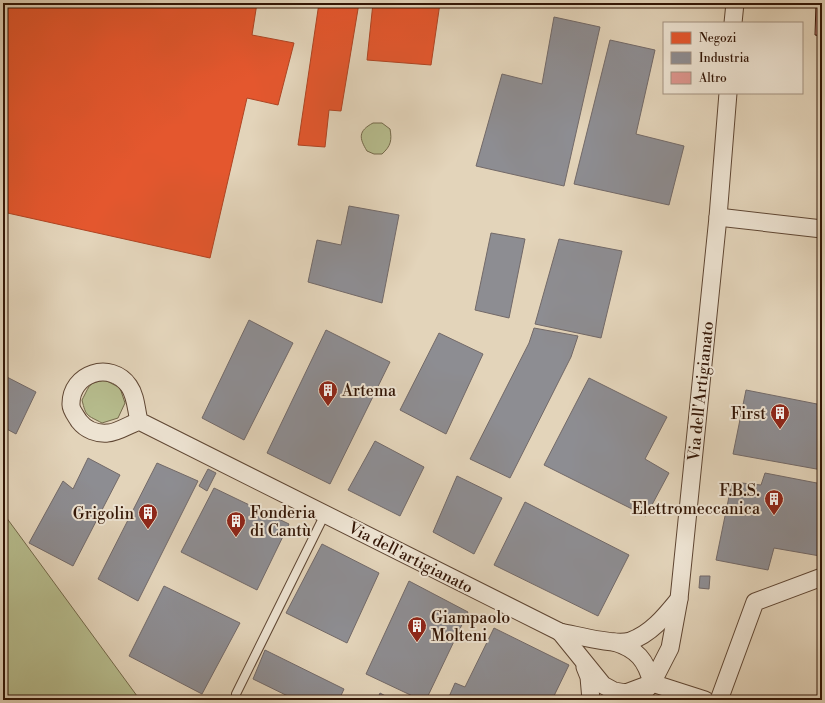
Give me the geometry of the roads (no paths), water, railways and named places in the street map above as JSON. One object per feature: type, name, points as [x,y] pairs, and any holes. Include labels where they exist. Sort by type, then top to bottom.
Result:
[{"type":"street","points":[[733,22],[735,3]]},
{"type":"street","name":"Via dell'Artigianato","points":[[637,700],[652,683],[670,648],[679,599],[718,216],[728,94]]},
{"type":"street","points":[[718,216],[822,228]]},
{"type":"street","name":"Via dell'artigianato","points":[[139,421],[560,632],[614,642],[630,641],[647,631],[662,619],[679,599]]},
{"type":"street","points":[[719,700],[755,602],[822,577]]},
{"type":"street","points":[[560,632],[603,685],[614,691],[626,693],[652,683],[705,700]]},
{"type":"street","points":[[614,642],[628,646],[640,657],[648,668],[652,683]]},
{"type":"street","points":[[580,656],[590,677],[591,700]]},
{"type":"lane","points":[[237,700],[236,694],[325,514]]},
{"type":"place","name":"Artema","points":[[328,407]]},
{"type":"place","name":"First","points":[[780,430]]},
{"type":"place","name":"F.B.S. Elettromeccanica","points":[[774,516]]},
{"type":"place","name":"Grigolin","points":[[148,530]]},
{"type":"place","name":"Fonderia di Cantù","points":[[236,538]]},
{"type":"place","name":"Giampaolo Molteni","points":[[417,643]]}]
